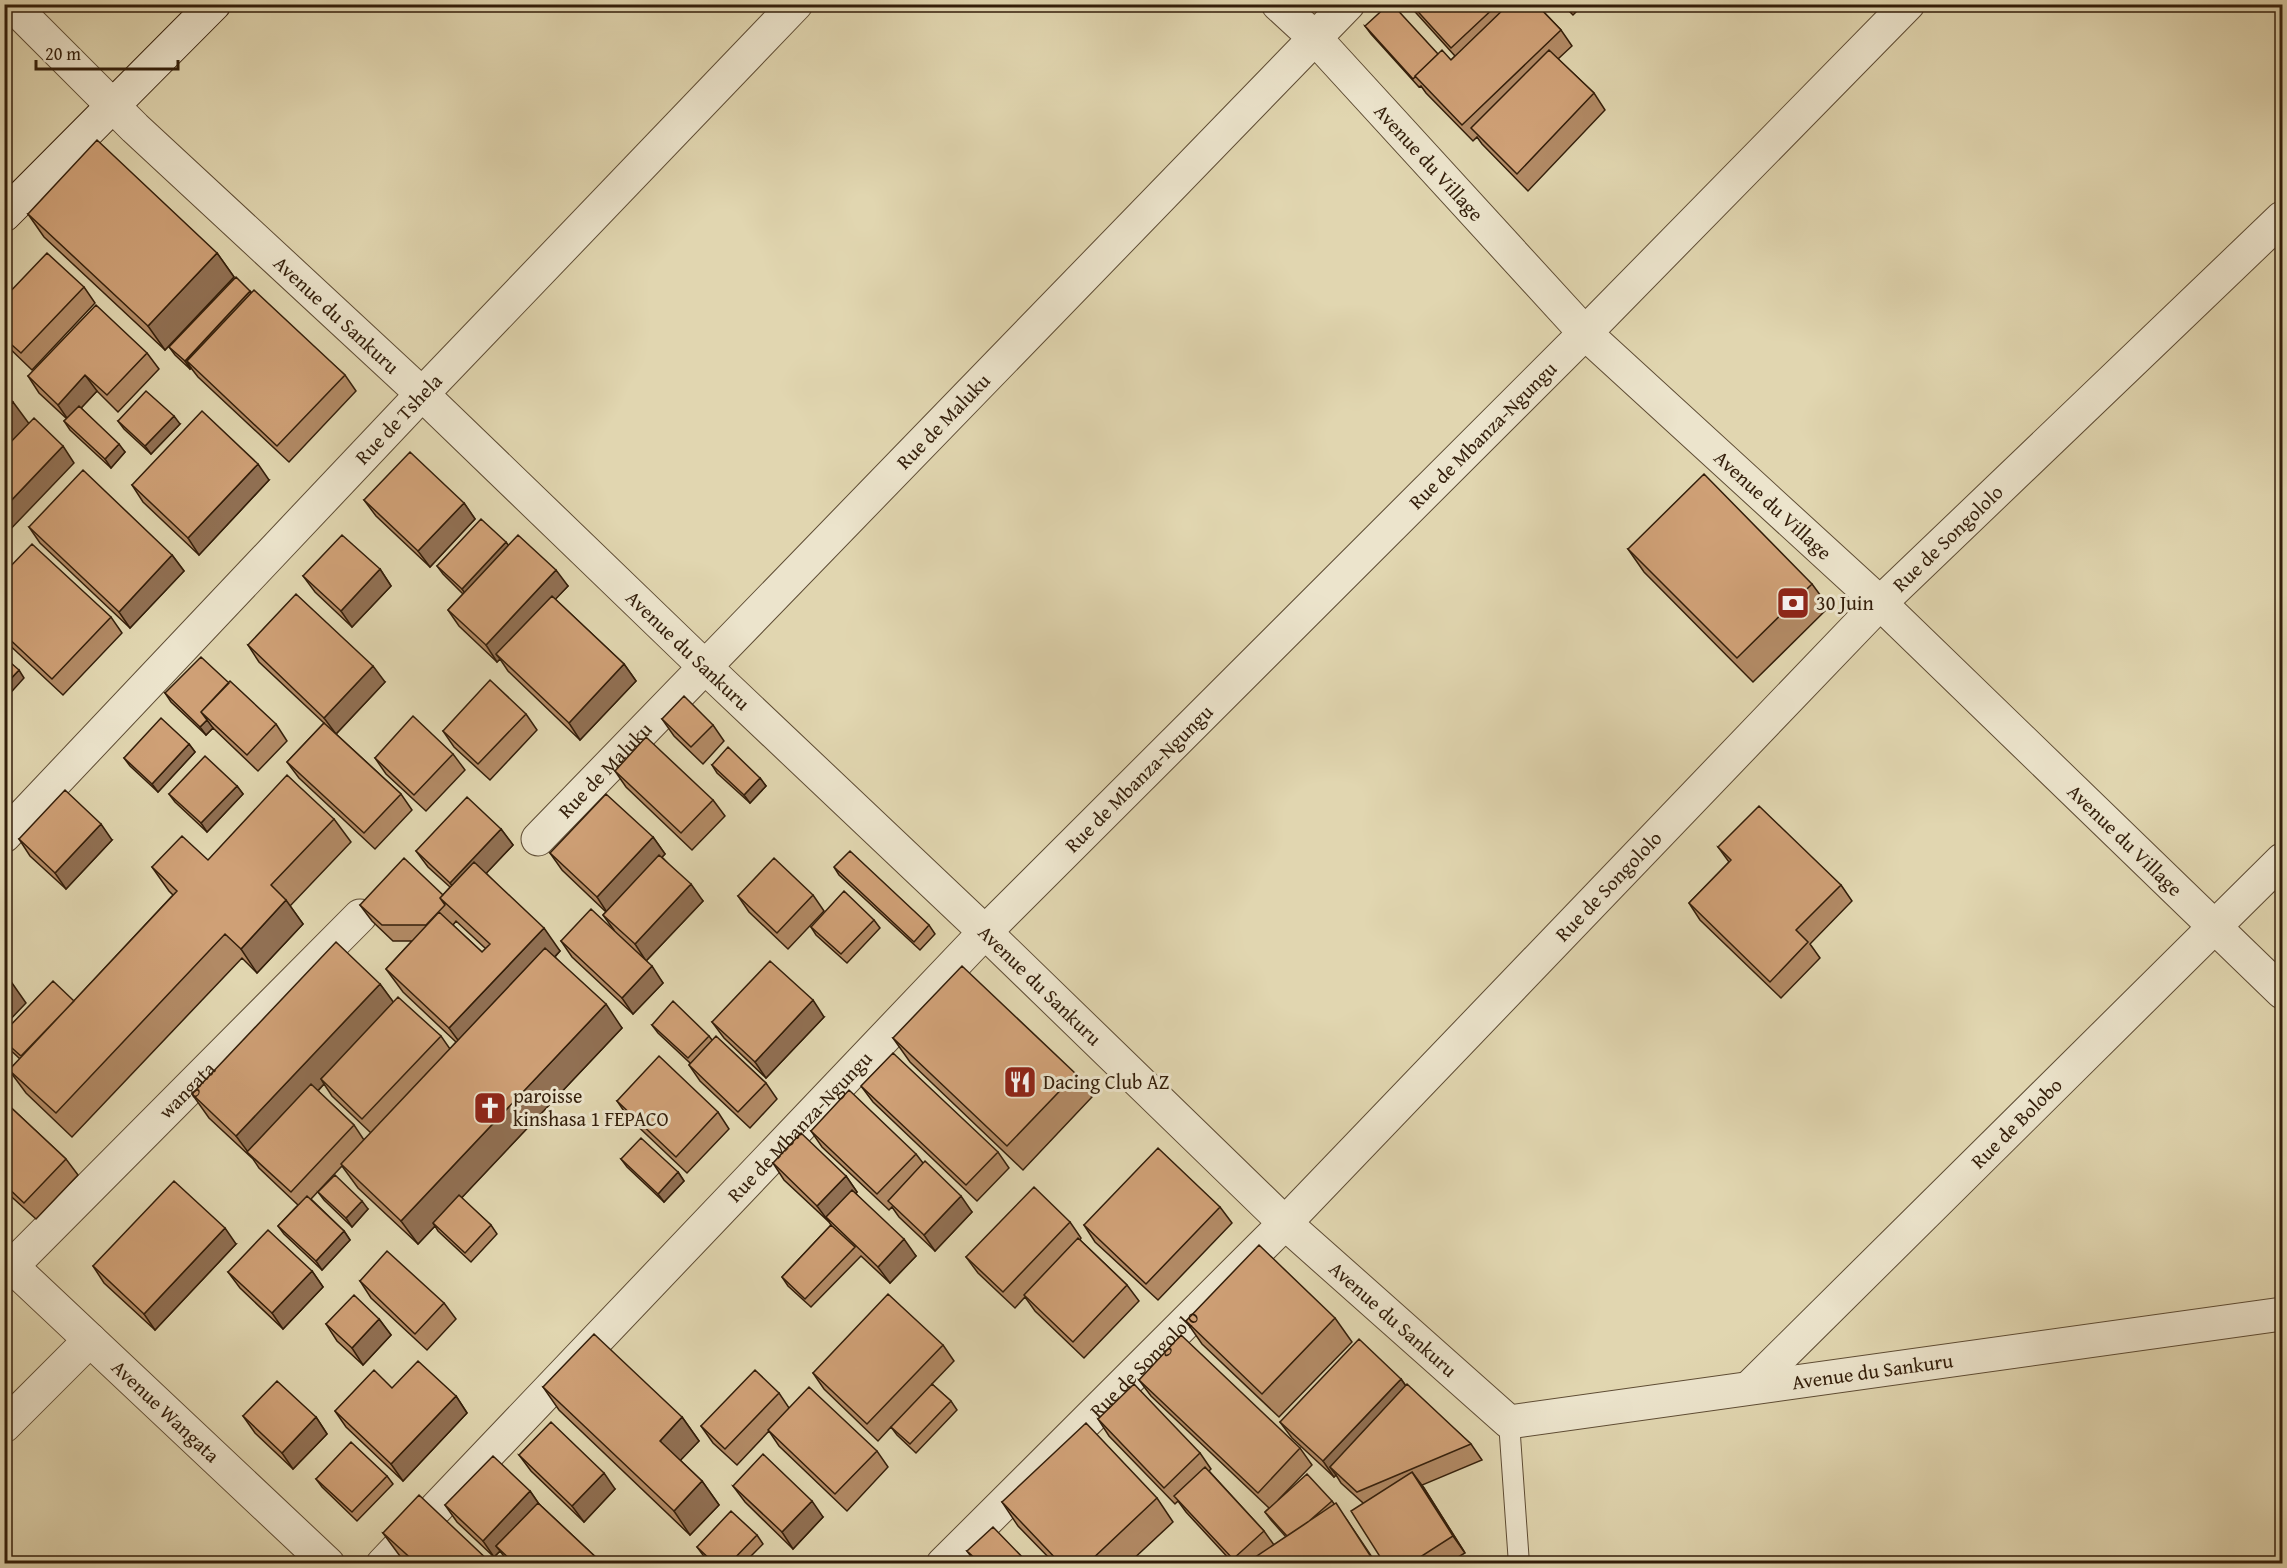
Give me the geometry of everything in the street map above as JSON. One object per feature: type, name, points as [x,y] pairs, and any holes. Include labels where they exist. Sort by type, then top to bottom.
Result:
[{"type":"street","name":"Avenue du Sankuru","points":[[11,4],[112,106],[422,394],[704,666],[985,932],[1285,1223],[1509,1422],[2283,1314]]},
{"type":"street","points":[[4,215],[214,4]]},
{"type":"street","name":"Rue de Tshela","points":[[4,836],[422,394],[796,4]]},
{"type":"street","name":"Avenue du Village","points":[[1278,4],[1315,38],[1585,333],[1880,603],[2283,992]]},
{"type":"street","name":"Rue de Maluku","points":[[538,838],[1348,4]]},
{"type":"street","name":"Rue de Mbanza-Ngungu","points":[[383,1563],[985,932],[1585,333],[1908,4]]},
{"type":"street","name":"Rue de Songololo","points":[[943,1563],[1285,1223],[1880,603],[2283,218]]},
{"type":"street","name":"Rue de Bolobo","points":[[1750,1387],[2283,860]]},
{"type":"street","name":"wangata","points":[[8,1263],[360,916]]},
{"type":"street","name":"Avenue Wangata","points":[[8,1263],[328,1563]]},
{"type":"street","points":[[4,1426],[90,1340]]},
{"type":"lane","points":[[1509,1422],[1519,1563]]},
{"type":"building","points":[[1389,4],[1392,4],[1438,54],[1413,79],[1365,26]]},
{"type":"building","points":[[1411,4],[1498,4],[1451,48]]},
{"type":"building","points":[[1509,4],[1536,4],[1561,30],[1462,125],[1415,76],[1442,50],[1451,60]]},
{"type":"building","points":[[1549,50],[1594,93],[1517,174],[1471,128]]},
{"type":"building","points":[[97,140],[217,253],[148,326],[28,214]]},
{"type":"building","points":[[47,253],[84,287],[21,353],[4,338],[4,298]]},
{"type":"building","points":[[236,277],[250,291],[185,361],[169,347]]},
{"type":"building","points":[[254,290],[345,375],[277,446],[187,361]]},
{"type":"building","points":[[96,305],[147,353],[107,395],[85,375],[58,405],[28,376]]},
{"type":"building","points":[[146,391],[174,416],[145,446],[118,421]]},
{"type":"building","points":[[4,394],[13,402],[4,411]]},
{"type":"building","points":[[79,406],[119,444],[105,459],[64,421]]},
{"type":"building","points":[[202,411],[258,464],[188,538],[132,485]]},
{"type":"building","points":[[34,418],[63,446],[4,508],[4,449]]},
{"type":"building","points":[[410,452],[464,503],[418,551],[364,500]]},
{"type":"building","points":[[83,470],[172,555],[119,612],[29,527]]},
{"type":"building","points":[[1704,474],[1812,584],[1737,658],[1628,549]]},
{"type":"building","points":[[481,519],[506,542],[462,589],[437,566]]},
{"type":"building","points":[[342,535],[380,569],[341,611],[303,576]]},
{"type":"building","points":[[518,535],[556,570],[486,645],[448,610]]},
{"type":"building","points":[[32,544],[111,617],[52,679],[4,634],[4,573]]},
{"type":"building","points":[[296,594],[373,666],[324,718],[248,645]]},
{"type":"building","points":[[552,596],[624,664],[569,723],[496,654]]},
{"type":"building","points":[[4,657],[19,670],[4,686]]},
{"type":"building","points":[[201,657],[229,683],[201,712],[207,720],[200,727],[165,693]]},
{"type":"building","points":[[490,680],[526,714],[478,764],[443,731]]},
{"type":"building","points":[[230,681],[276,724],[247,755],[201,712]]},
{"type":"building","points":[[684,696],[713,725],[691,747],[662,719]]},
{"type":"building","points":[[413,716],[453,754],[414,795],[375,758]]},
{"type":"building","points":[[161,718],[189,744],[152,784],[124,758]]},
{"type":"building","points":[[324,723],[401,794],[364,833],[287,762]]},
{"type":"building","points":[[646,737],[713,800],[681,833],[615,771]]},
{"type":"building","points":[[728,747],[760,778],[744,795],[712,765]]},
{"type":"building","points":[[205,756],[237,786],[201,823],[169,794]]},
{"type":"building","points":[[287,775],[334,819],[271,885],[286,900],[241,949],[225,934],[56,1113],[9,1070],[177,891],[152,867],[182,836],[208,860]]},
{"type":"building","points":[[65,790],[101,824],[55,873],[19,839]]},
{"type":"building","points":[[606,794],[653,837],[597,897],[550,853]]},
{"type":"building","points":[[467,797],[501,829],[450,883],[416,851]]},
{"type":"building","points":[[1759,806],[1841,885],[1796,930],[1808,942],[1770,982],[1689,903],[1731,860],[1718,847]]},
{"type":"building","points":[[850,851],[929,925],[914,942],[834,867]]},
{"type":"building","points":[[659,855],[691,884],[635,944],[603,915]]},
{"type":"building","points":[[404,858],[443,895],[440,898],[445,905],[426,925],[382,925],[360,905]]},
{"type":"building","points":[[774,858],[813,895],[777,933],[738,896]]},
{"type":"building","points":[[474,862],[544,928],[449,1028],[386,969],[439,912],[482,952],[490,944],[440,898]]},
{"type":"building","points":[[844,891],[874,920],[841,954],[811,927]]},
{"type":"building","points":[[591,909],[652,966],[622,998],[561,941]]},
{"type":"building","points":[[336,942],[380,984],[236,1136],[192,1094]]},
{"type":"building","name":"paroisse kinshasa 1 FEPACO","points":[[545,948],[606,1004],[401,1221],[341,1164]]},
{"type":"building","points":[[770,961],[813,1000],[755,1062],[712,1022]]},
{"type":"building","points":[[962,966],[1076,1074],[1007,1146],[893,1038]]},
{"type":"building","points":[[53,981],[74,1001],[21,1056],[4,1041],[4,1032]]},
{"type":"building","points":[[398,997],[441,1036],[362,1119],[321,1079]]},
{"type":"building","points":[[673,1001],[709,1036],[688,1058],[652,1025]]},
{"type":"building","points":[[716,1036],[766,1083],[738,1112],[689,1065]]},
{"type":"building","points":[[893,1053],[998,1152],[966,1185],[861,1086]]},
{"type":"building","points":[[659,1056],[718,1112],[676,1157],[617,1101]]},
{"type":"building","points":[[311,1084],[354,1125],[291,1192],[247,1152]]},
{"type":"building","points":[[849,1090],[916,1154],[877,1194],[811,1131]]},
{"type":"building","points":[[4,1101],[66,1159],[24,1203],[4,1184]]},
{"type":"building","points":[[801,1133],[846,1176],[817,1206],[773,1163]]},
{"type":"building","points":[[641,1138],[678,1172],[658,1194],[621,1159]]},
{"type":"building","points":[[1158,1148],[1220,1207],[1146,1284],[1084,1225]]},
{"type":"building","points":[[925,1161],[961,1196],[924,1235],[888,1201]]},
{"type":"building","points":[[335,1175],[362,1201],[346,1218],[318,1192]]},
{"type":"building","points":[[174,1181],[225,1228],[144,1314],[93,1266]]},
{"type":"building","points":[[1034,1187],[1070,1222],[1003,1292],[966,1257]]},
{"type":"building","points":[[852,1190],[904,1239],[878,1267],[826,1217]]},
{"type":"building","points":[[459,1195],[491,1225],[465,1253],[433,1223]]},
{"type":"building","points":[[307,1196],[344,1231],[316,1261],[278,1226]]},
{"type":"building","points":[[831,1225],[855,1247],[805,1299],[782,1277]]},
{"type":"building","points":[[268,1230],[312,1271],[272,1313],[228,1272]]},
{"type":"building","points":[[1078,1238],[1127,1285],[1073,1342],[1024,1295]]},
{"type":"building","points":[[1259,1245],[1335,1318],[1262,1394],[1186,1321]]},
{"type":"building","points":[[387,1251],[444,1303],[415,1334],[360,1281]]},
{"type":"building","points":[[888,1294],[943,1345],[867,1424],[813,1373]]},
{"type":"building","points":[[354,1295],[379,1319],[352,1348],[326,1324]]},
{"type":"building","points":[[594,1334],[682,1417],[660,1441],[702,1481],[674,1511],[543,1387]]},
{"type":"building","points":[[1181,1335],[1300,1448],[1258,1493],[1139,1380]]},
{"type":"building","points":[[1359,1339],[1401,1379],[1323,1461],[1280,1422]]},
{"type":"building","points":[[418,1361],[456,1396],[391,1464],[335,1411],[374,1370],[392,1388]]},
{"type":"building","points":[[755,1370],[779,1393],[725,1449],[701,1426]]},
{"type":"building","points":[[277,1381],[316,1417],[282,1453],[243,1416]]},
{"type":"building","points":[[932,1384],[951,1401],[910,1444],[891,1427]]},
{"type":"building","points":[[1134,1384],[1200,1453],[1164,1488],[1098,1419]]},
{"type":"building","points":[[1407,1384],[1471,1444],[1357,1492],[1330,1467]]},
{"type":"building","points":[[809,1387],[877,1451],[835,1494],[768,1430]]},
{"type":"building","points":[[551,1422],[604,1473],[572,1506],[519,1455]]},
{"type":"building","points":[[1086,1423],[1157,1498],[1088,1563],[1060,1563],[1002,1502]]},
{"type":"building","points":[[351,1442],[387,1476],[352,1512],[316,1479]]},
{"type":"building","points":[[763,1454],[812,1501],[782,1532],[733,1486]]},
{"type":"building","points":[[493,1456],[530,1491],[483,1541],[445,1505]]},
{"type":"building","points":[[1205,1467],[1264,1531],[1233,1559],[1174,1496]]},
{"type":"building","points":[[1412,1472],[1453,1536],[1411,1563],[1384,1563],[1351,1511]]},
{"type":"building","points":[[1307,1474],[1332,1501],[1308,1522],[1287,1536],[1265,1512]]},
{"type":"building","points":[[419,1495],[491,1563],[416,1563],[383,1533]]},
{"type":"building","points":[[538,1503],[602,1563],[514,1563],[496,1546]]},
{"type":"building","points":[[1336,1503],[1375,1563],[1248,1563],[1248,1562]]},
{"type":"building","points":[[731,1511],[757,1535],[730,1563],[714,1563],[697,1547]]},
{"type":"building","points":[[993,1527],[1028,1563],[980,1563],[967,1551]]},
{"type":"place","name":"30 Juin","points":[[1793,603]]},
{"type":"place","name":"Dacing Club AZ","points":[[1020,1082]]},
{"type":"place","name":"paroisse kinshasa 1 FEPACO","points":[[490,1108]]}]
